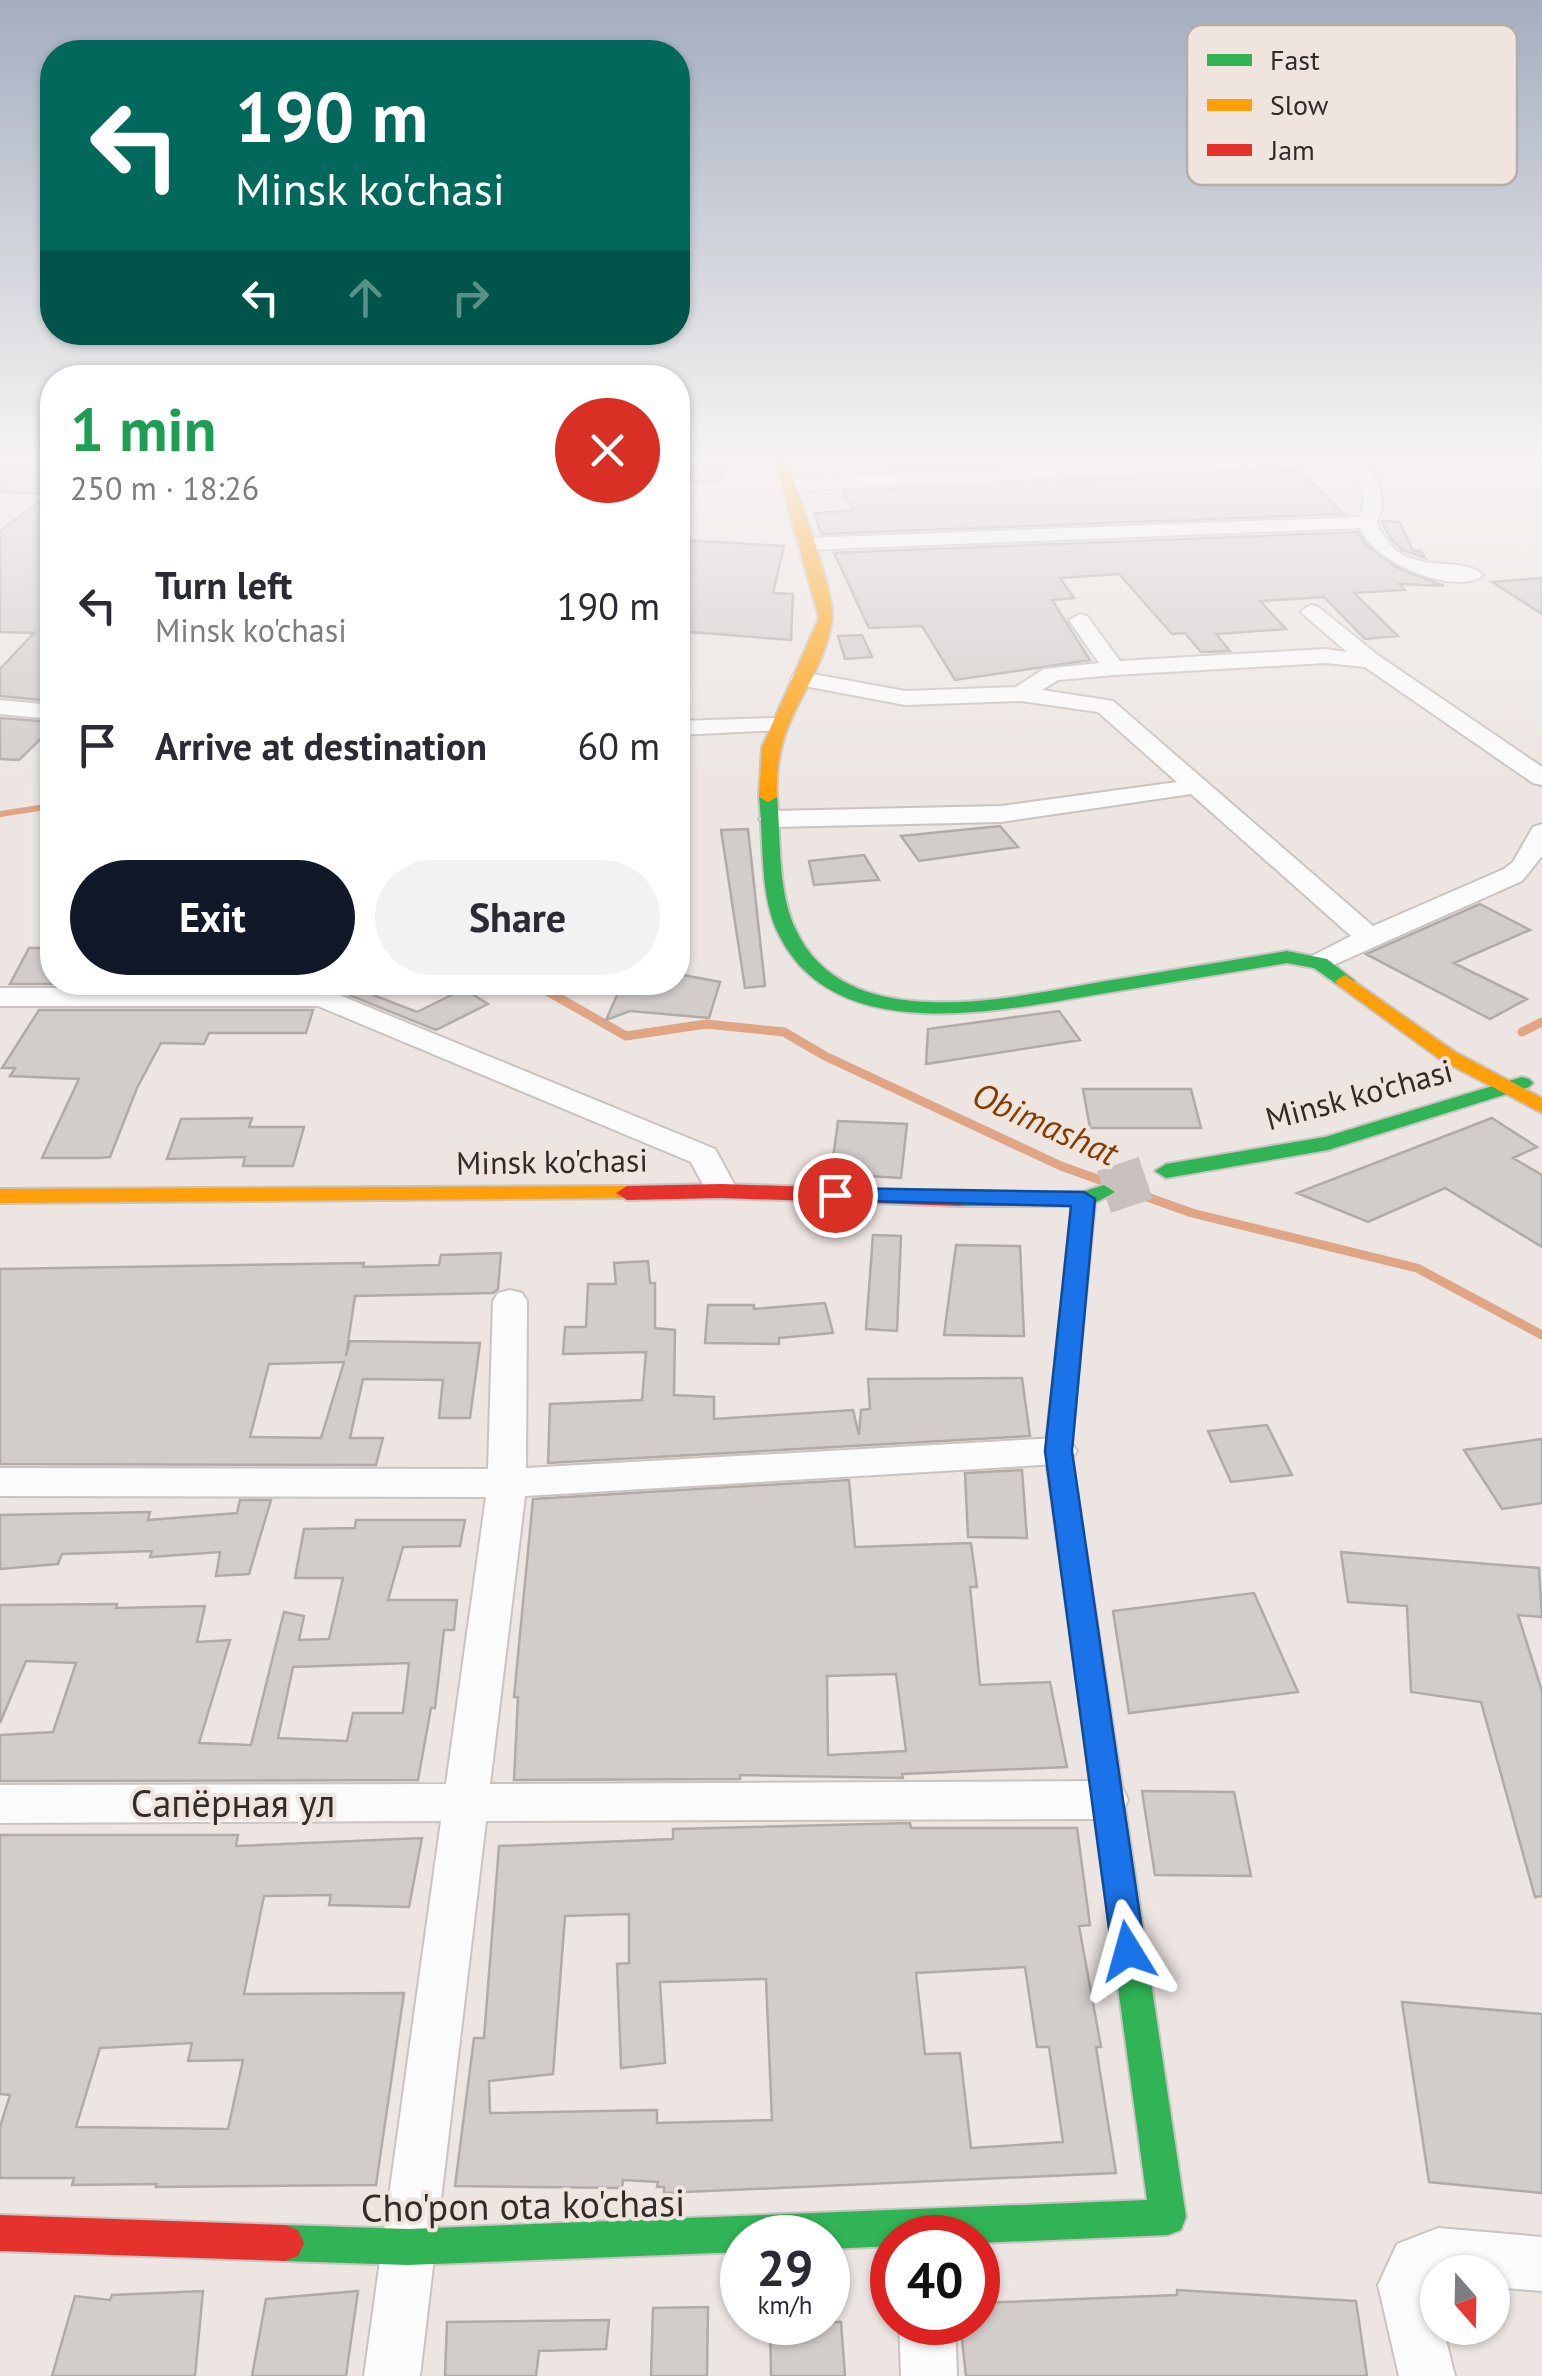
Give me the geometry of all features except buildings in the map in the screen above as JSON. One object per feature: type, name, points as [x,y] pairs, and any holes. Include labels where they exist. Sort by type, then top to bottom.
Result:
[{"type":"street","points":[[814,567],[828,614],[802,679],[774,725],[765,776],[785,930],[814,970],[842,988],[884,1003],[935,1010],[985,1008],[1255,960],[1288,957],[1320,963],[1448,1056],[1542,1107]]},
{"type":"street","points":[[1420,567],[1473,575]]},
{"type":"street","points":[[1312,611],[1371,661],[1542,778]]},
{"type":"street","points":[[1080,620],[1114,668]]},
{"type":"street","points":[[1020,694],[1052,674],[1114,668],[1325,656],[1371,661]]},
{"type":"street","points":[[802,679],[905,698],[1020,694],[1112,710],[1371,939]]},
{"type":"street","points":[[0,707],[40,711]]},
{"type":"street","points":[[690,728],[774,725]]},
{"type":"street","points":[[772,820],[1002,814],[1197,786]]},
{"type":"street","points":[[1320,963],[1512,875],[1524,866],[1542,832]]},
{"type":"street","points":[[0,997],[322,997],[704,1156],[722,1191]]},
{"type":"street","name":"Minsk ko'chasi","points":[[1166,1171],[1328,1144],[1509,1089],[1542,1074]]},
{"type":"street","name":"Minsk ko'chasi","points":[[0,1196],[466,1196],[722,1191],[1094,1196],[1058,1451]]},
{"type":"street","points":[[392,2376],[507,1483],[510,1302]]},
{"type":"street","points":[[0,1482],[507,1483],[1058,1451],[1106,1800]]},
{"type":"street","name":"Сапёрная ул","points":[[0,1804],[1106,1800]]},
{"type":"street","name":"Cho'pon ota ko'chasi","points":[[1000,2228],[1168,2217],[1106,1800]]},
{"type":"street","name":"Cho'pon ota ko'chasi","points":[[0,2233],[408,2247],[870,2234]]},
{"type":"street","points":[[1427,2376],[1405,2285],[1416,2263],[1438,2256],[1542,2264]]},
{"type":"street","points":[[928,2345],[929,2376]]},
{"type":"waterway","name":"Obimashat","points":[[0,814],[40,808]]},
{"type":"waterway","name":"Obimashat","points":[[554,995],[626,1036],[706,1024],[784,1032],[825,1056],[1061,1166],[1192,1213],[1417,1268],[1542,1335]]},
{"type":"waterway","points":[[1522,1032],[1542,1022]]},
{"type":"tunnel","points":[[1104,1192],[1166,1171]]},
{"type":"traffic: fast","points":[[768,797],[776,880],[786,930],[819,972],[861,996],[910,1006],[985,1007],[1287,957],[1320,963],[1345,981]]},
{"type":"traffic: fast","points":[[1166,1171],[1328,1143],[1522,1083]]},
{"type":"traffic: fast","points":[[960,1199],[1084,1199],[1104,1192]]},
{"type":"traffic: fast","points":[[1070,1337],[1084,1199]]},
{"type":"traffic: fast","points":[[285,2243],[408,2247],[1168,2217],[1095,1707]]},
{"type":"traffic: slow","points":[[768,797],[767,770],[778,725],[819,642],[826,618],[814,567]]},
{"type":"traffic: slow","points":[[1345,981],[1448,1056],[1542,1107]]},
{"type":"traffic: slow","points":[[0,1196],[627,1193]]},
{"type":"traffic: jam","points":[[627,1193],[722,1191],[960,1199]]},
{"type":"traffic: jam","points":[[1070,1337],[1058,1451],[1095,1707]]},
{"type":"traffic: jam","points":[[0,2233],[285,2243]]},
{"type":"route","points":[[835,1195],[1084,1199],[1058,1451],[1128,1951]]}]
